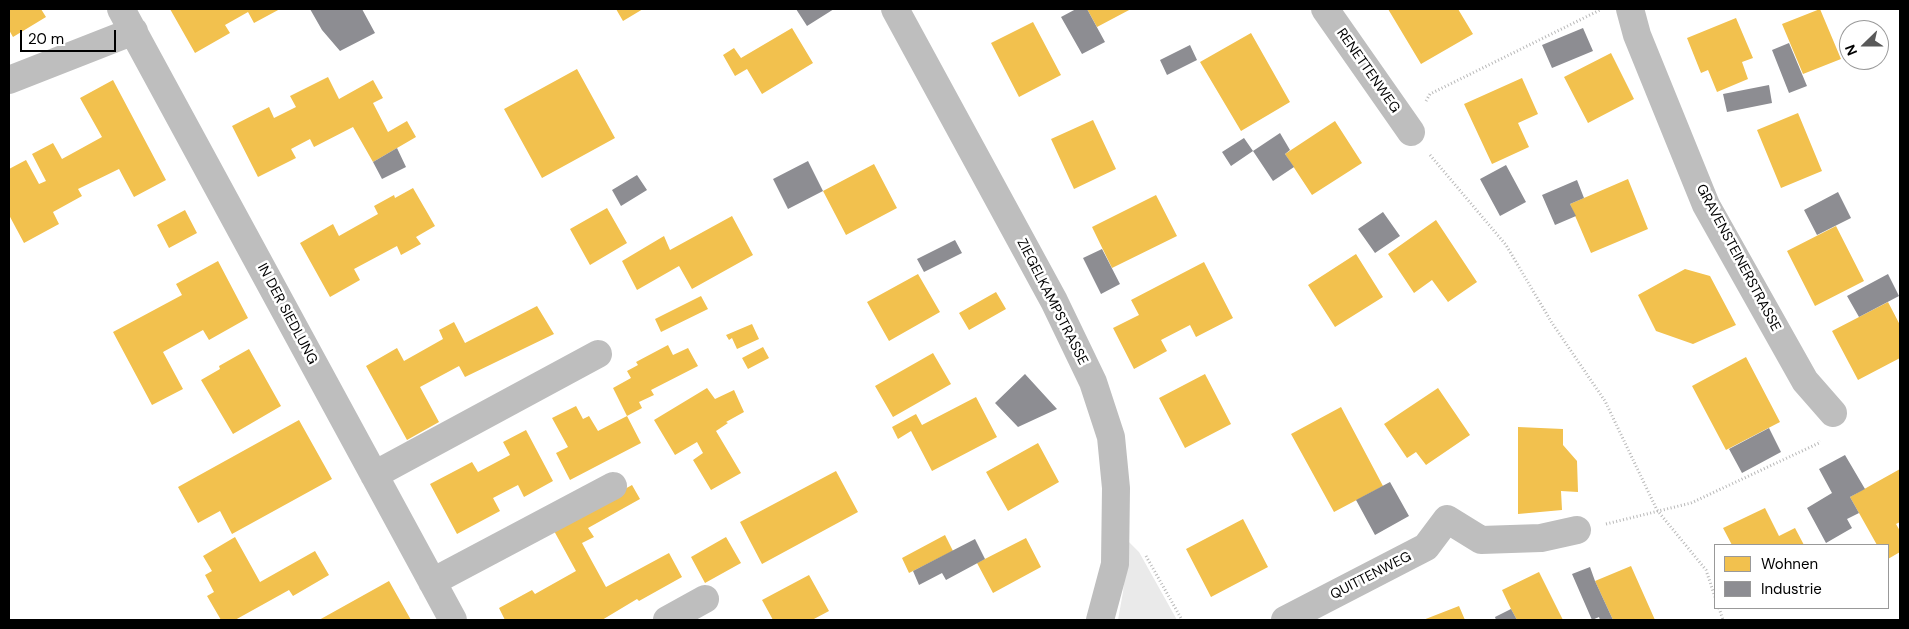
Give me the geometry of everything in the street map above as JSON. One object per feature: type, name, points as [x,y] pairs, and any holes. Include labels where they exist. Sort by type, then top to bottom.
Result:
[{"type":"street","name":"RENETTENWEG","points":[[1325,9],[1411,132]]},
{"type":"street","name":"GRAVENSTEINERSTRASSE","points":[[1630,9],[1637,35],[1706,205],[1805,381],[1833,413]]},
{"type":"street","name":"ZIEGELKAMPSTRASSE","points":[[906,12],[1054,301],[1093,382],[1111,437],[1116,488],[1115,564],[1100,620]]},
{"type":"street","points":[[9,80],[128,20]]},
{"type":"street","name":"IN DER SIEDLUNG","points":[[128,20],[453,620]]},
{"type":"street","points":[[374,475],[598,354]]},
{"type":"street","points":[[432,582],[613,486]]},
{"type":"street","name":"QUITTENWEG","points":[[1286,620],[1426,548],[1446,519],[1481,540],[1541,538],[1577,530]]},
{"type":"street","points":[[667,620],[705,599]]},
{"type":"path","points":[[1602,9],[1430,94],[1411,132],[1506,245],[1552,323],[1605,402],[1657,510],[1706,570],[1714,594]]},
{"type":"path","points":[[1577,530],[1628,520],[1657,510],[1691,503],[1818,443],[1833,413]]},
{"type":"path","points":[[1115,528],[1131,531],[1182,620]]},
{"type":"shaded area","points":[[1128,541],[1139,552],[1177,620],[1118,620]]},
{"type":"building: Wohnen","points":[[9,9],[41,9],[46,17],[13,37],[9,30]]},
{"type":"building: Wohnen","points":[[170,9],[280,9],[254,23],[248,12],[225,25],[230,33],[195,53]]},
{"type":"building: Wohnen","points":[[616,9],[643,9],[623,21]]},
{"type":"building: Wohnen","points":[[1087,9],[1131,9],[1097,27]]},
{"type":"building: Wohnen","points":[[1388,9],[1458,9],[1473,34],[1421,64]]},
{"type":"building: Wohnen","points":[[1820,9],[1839,54],[1839,60],[1803,74],[1782,24]]},
{"type":"building: Wohnen","points":[[1736,18],[1753,58],[1742,62],[1748,79],[1717,92],[1708,70],[1701,73],[1687,38]]},
{"type":"building: Wohnen","points":[[1033,22],[1061,75],[1019,97],[991,43]]},
{"type":"building: Wohnen","points":[[792,28],[813,63],[762,94],[747,69],[735,76],[723,55],[734,48],[741,58]]},
{"type":"building: Wohnen","points":[[1251,33],[1290,102],[1241,131],[1200,62]]},
{"type":"building: Wohnen","points":[[1611,53],[1634,99],[1588,123],[1564,77]]},
{"type":"building: Wohnen","points":[[577,69],[615,138],[542,178],[504,109]]},
{"type":"building: Wohnen","points":[[328,77],[339,99],[373,80],[383,98],[373,103],[388,132],[407,121],[416,137],[373,162],[353,127],[314,147],[310,139],[291,149],[296,158],[258,177],[232,126],[269,107],[274,118],[296,107],[290,96]]},
{"type":"building: Wohnen","points":[[1522,78],[1538,114],[1518,123],[1529,147],[1492,164],[1464,104]]},
{"type":"building: Wohnen","points":[[113,80],[166,180],[134,197],[119,169],[78,189],[82,196],[53,212],[59,224],[24,243],[9,215],[9,169],[26,160],[39,184],[46,181],[32,154],[53,143],[62,159],[102,137],[80,98]]},
{"type":"building: Wohnen","points":[[1798,113],[1822,171],[1781,188],[1757,130]]},
{"type":"building: Wohnen","points":[[1093,120],[1116,169],[1074,189],[1051,139]]},
{"type":"building: Wohnen","points":[[1335,121],[1362,163],[1312,195],[1285,154]]},
{"type":"building: Wohnen","points":[[874,164],[897,208],[846,235],[823,191]]},
{"type":"building: Wohnen","points":[[1628,179],[1648,229],[1591,253],[1570,204]]},
{"type":"building: Wohnen","points":[[413,188],[435,226],[416,237],[421,244],[401,255],[397,246],[354,269],[360,280],[330,297],[300,243],[333,224],[339,236],[378,214],[374,206],[394,195],[395,198]]},
{"type":"building: Wohnen","points":[[1156,195],[1177,236],[1112,268],[1092,227]]},
{"type":"building: Wohnen","points":[[607,208],[627,243],[590,265],[570,229]]},
{"type":"building: Wohnen","points":[[185,210],[197,233],[169,248],[157,225]]},
{"type":"building: Wohnen","points":[[732,216],[753,255],[692,289],[679,266],[637,290],[622,261],[664,236],[670,250]]},
{"type":"building: Wohnen","points":[[1436,220],[1477,282],[1448,302],[1432,280],[1414,293],[1388,254]]},
{"type":"building: Wohnen","points":[[1836,226],[1864,281],[1815,306],[1787,251]]},
{"type":"building: Wohnen","points":[[1356,254],[1383,297],[1335,327],[1308,285]]},
{"type":"building: Wohnen","points":[[218,261],[248,318],[209,340],[203,330],[163,352],[183,389],[152,405],[113,332],[182,295],[176,284]]},
{"type":"building: Wohnen","points":[[1204,262],[1233,318],[1196,337],[1190,325],[1161,340],[1167,351],[1134,369],[1113,328],[1139,315],[1131,300]]},
{"type":"building: Wohnen","points":[[1685,269],[1710,276],[1736,325],[1693,344],[1656,331],[1638,295]]},
{"type":"building: Wohnen","points":[[918,274],[940,312],[889,341],[867,302]]},
{"type":"building: Wohnen","points":[[996,292],[1006,309],[969,330],[959,313]]},
{"type":"building: Wohnen","points":[[701,296],[708,309],[661,332],[655,319]]},
{"type":"building: Wohnen","points":[[1888,302],[1900,325],[1900,358],[1858,380],[1832,331]]},
{"type":"building: Wohnen","points":[[537,306],[554,334],[465,377],[459,366],[420,387],[439,422],[407,440],[366,366],[397,348],[404,361],[443,339],[439,330],[454,322],[465,343]]},
{"type":"building: Wohnen","points":[[752,324],[759,339],[737,349],[732,338],[729,340],[726,335]]},
{"type":"building: Wohnen","points":[[668,345],[673,355],[688,348],[698,366],[651,390],[654,395],[639,402],[642,408],[627,416],[613,388],[631,378],[627,371],[638,365],[636,362]]},
{"type":"building: Wohnen","points":[[763,347],[769,358],[748,369],[742,358]]},
{"type":"building: Wohnen","points":[[249,349],[281,406],[233,434],[201,380],[220,369],[219,366]]},
{"type":"building: Wohnen","points":[[933,353],[951,384],[893,417],[875,386]]},
{"type":"building: Wohnen","points":[[1746,357],[1780,422],[1726,450],[1692,386]]},
{"type":"building: Wohnen","points":[[1205,374],[1231,424],[1185,448],[1159,398]]},
{"type":"building: Wohnen","points":[[707,388],[715,399],[734,390],[744,412],[726,422],[728,423],[716,431],[741,473],[711,490],[693,460],[703,453],[697,442],[675,455],[654,420]]},
{"type":"building: Wohnen","points":[[1438,388],[1470,435],[1426,465],[1416,452],[1407,458],[1384,424]]},
{"type":"building: Wohnen","points":[[976,397],[997,437],[932,471],[911,431],[898,439],[892,427],[916,414],[922,425]]},
{"type":"building: Wohnen","points":[[576,406],[583,419],[589,416],[598,431],[627,416],[641,443],[570,480],[556,453],[568,447],[552,418]]},
{"type":"building: Wohnen","points":[[1341,407],[1383,486],[1334,512],[1291,434]]},
{"type":"building: Wohnen","points":[[299,420],[332,479],[232,534],[220,511],[198,523],[178,487]]},
{"type":"building: Wohnen","points":[[1518,427],[1563,429],[1563,445],[1577,461],[1578,492],[1561,491],[1562,510],[1518,514]]},
{"type":"building: Wohnen","points":[[526,430],[553,481],[524,497],[518,485],[493,498],[500,511],[457,534],[430,484],[472,462],[478,472],[510,455],[503,442]]},
{"type":"building: Wohnen","points":[[1038,443],[1059,482],[1008,511],[986,472]]},
{"type":"building: Wohnen","points":[[1900,469],[1900,522],[1896,524],[1900,531],[1900,552],[1889,558],[1889,544],[1876,544],[1850,497]]},
{"type":"building: Wohnen","points":[[836,471],[858,512],[762,564],[740,522]]},
{"type":"building: Wohnen","points":[[632,485],[640,499],[588,528],[594,537],[582,543],[589,556],[606,587],[669,553],[682,577],[639,601],[637,599],[602,620],[505,620],[499,608],[532,590],[535,594],[576,571],[553,529]]},
{"type":"building: Wohnen","points":[[1765,508],[1779,536],[1795,528],[1803,544],[1731,544],[1723,528]]},
{"type":"building: Wohnen","points":[[1243,519],[1268,567],[1211,597],[1186,549]]},
{"type":"building: Wohnen","points":[[945,535],[953,551],[909,573],[902,558]]},
{"type":"building: Wohnen","points":[[235,537],[260,582],[315,551],[329,575],[293,596],[289,590],[235,620],[221,620],[207,596],[214,592],[205,575],[212,571],[203,556]]},
{"type":"building: Wohnen","points":[[726,537],[741,563],[705,583],[691,557]]},
{"type":"building: Wohnen","points":[[1026,538],[1041,567],[993,593],[977,563]]},
{"type":"building: Wohnen","points":[[1631,566],[1655,620],[1613,620],[1595,581]]},
{"type":"building: Wohnen","points":[[1539,572],[1563,620],[1517,620],[1511,609],[1502,590]]},
{"type":"building: Wohnen","points":[[809,575],[829,611],[812,620],[773,620],[762,600]]},
{"type":"building: Wohnen","points":[[389,581],[411,620],[319,620]]},
{"type":"building: Wohnen","points":[[1459,606],[1465,620],[1423,620]]},
{"type":"building: Industrie","points":[[310,9],[362,9],[375,33],[340,51],[322,30]]},
{"type":"building: Industrie","points":[[796,9],[834,9],[807,26]]},
{"type":"building: Industrie","points":[[1076,9],[1087,9],[1105,42],[1082,54],[1061,17]]},
{"type":"building: Industrie","points":[[1583,28],[1593,51],[1552,68],[1542,45]]},
{"type":"building: Industrie","points":[[1789,43],[1807,86],[1789,93],[1772,50]]},
{"type":"building: Industrie","points":[[1190,45],[1197,60],[1167,75],[1160,60]]},
{"type":"building: Industrie","points":[[1769,85],[1772,103],[1727,112],[1723,94]]},
{"type":"building: Industrie","points":[[1280,133],[1290,150],[1285,154],[1294,167],[1273,181],[1253,151]]},
{"type":"building: Industrie","points":[[1244,138],[1253,151],[1231,166],[1222,152]]},
{"type":"building: Industrie","points":[[397,148],[406,167],[382,179],[373,162]]},
{"type":"building: Industrie","points":[[808,161],[823,191],[788,209],[773,179]]},
{"type":"building: Industrie","points":[[1506,165],[1526,202],[1500,216],[1480,179]]},
{"type":"building: Industrie","points":[[637,175],[647,190],[621,206],[612,190]]},
{"type":"building: Industrie","points":[[1577,180],[1584,198],[1570,204],[1576,216],[1555,225],[1542,195]]},
{"type":"building: Industrie","points":[[1838,192],[1851,218],[1817,235],[1804,210]]},
{"type":"building: Industrie","points":[[1383,212],[1400,236],[1375,253],[1358,229]]},
{"type":"building: Industrie","points":[[955,240],[962,253],[924,272],[917,259]]},
{"type":"building: Industrie","points":[[1102,249],[1120,284],[1101,294],[1083,258]]},
{"type":"building: Industrie","points":[[1888,274],[1899,296],[1859,317],[1847,296]]},
{"type":"building: Industrie","points":[[1025,374],[1057,409],[1018,427],[995,403]]},
{"type":"building: Industrie","points":[[1769,428],[1781,452],[1742,473],[1729,449]]},
{"type":"building: Industrie","points":[[1845,455],[1865,489],[1850,497],[1859,513],[1847,519],[1852,528],[1826,543],[1807,508],[1832,493],[1819,469]]},
{"type":"building: Industrie","points":[[1390,482],[1409,516],[1375,535],[1356,500]]},
{"type":"building: Industrie","points":[[975,539],[985,559],[946,580],[942,573],[919,585],[913,571]]},
{"type":"building: Industrie","points":[[1590,567],[1613,620],[1600,620],[1599,617],[1592,620],[1572,574]]},
{"type":"building: Industrie","points":[[1511,609],[1517,620],[1496,620],[1495,617]]}]
